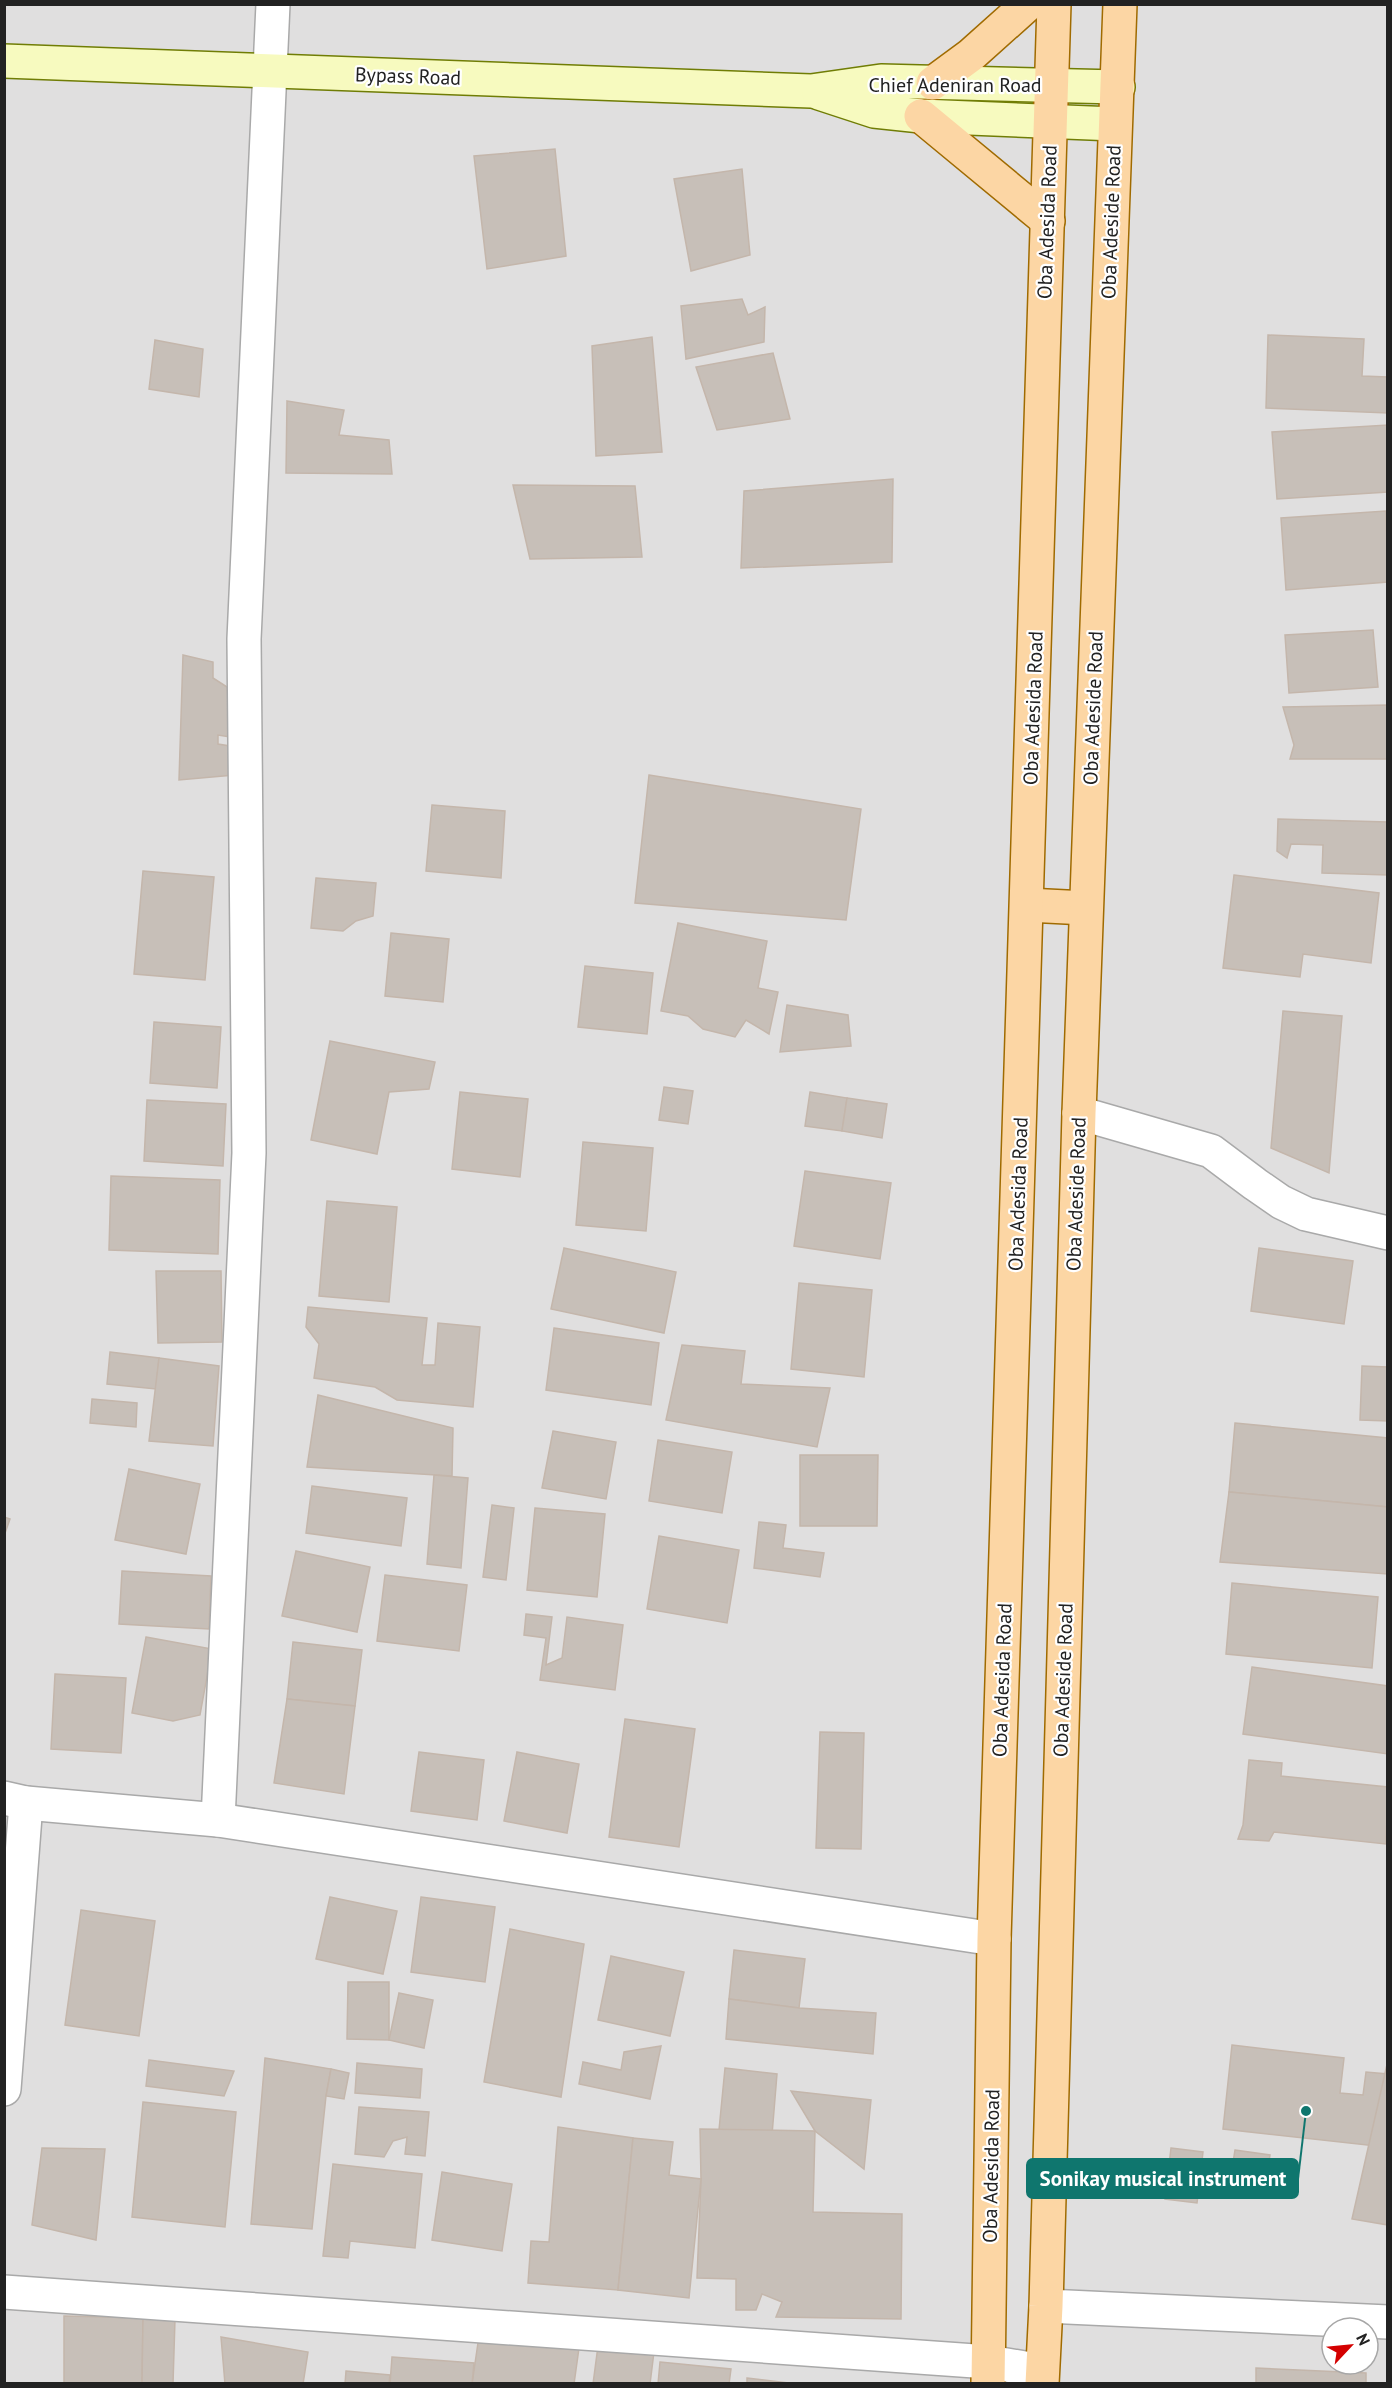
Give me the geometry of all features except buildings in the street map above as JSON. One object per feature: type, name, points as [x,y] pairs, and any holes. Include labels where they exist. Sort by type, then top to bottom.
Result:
[{"type":"main road","points":[[933,83],[971,55],[1028,4]]},
{"type":"main road","name":"Oba Adesida Road","points":[[988,2373],[994,1940],[1054,4]]},
{"type":"main road","name":"Oba Adeside Road","points":[[1042,2377],[1046,2306],[1079,1113],[1120,4]]},
{"type":"main road","points":[[921,116],[1048,221]]},
{"type":"main road","points":[[1027,905],[1086,908]]},
{"type":"street","points":[[218,1820],[249,1153],[244,639],[273,4]]},
{"type":"street","name":"Bypass Road","points":[[4,61],[811,91]]},
{"type":"street","name":"Chief Adeniran Road","points":[[811,91],[881,81],[1118,87]]},
{"type":"street","name":"Chief Adeniran Road","points":[[811,91],[874,111],[921,116],[1114,124]]},
{"type":"street","points":[[1079,1113],[1211,1151],[1254,1184],[1306,1214],[1388,1233]]},
{"type":"street","points":[[4,2089],[15,1801],[218,1820],[994,1940]]},
{"type":"street","points":[[4,2292],[1042,2377]]},
{"type":"street","points":[[1046,2306],[1388,2322]]},
{"type":"shaded area","points":[[5,5],[1387,5],[1387,2383],[5,2384]]},
{"type":"place","name":"Sonikay musical instrument","points":[[1306,2111]]}]
